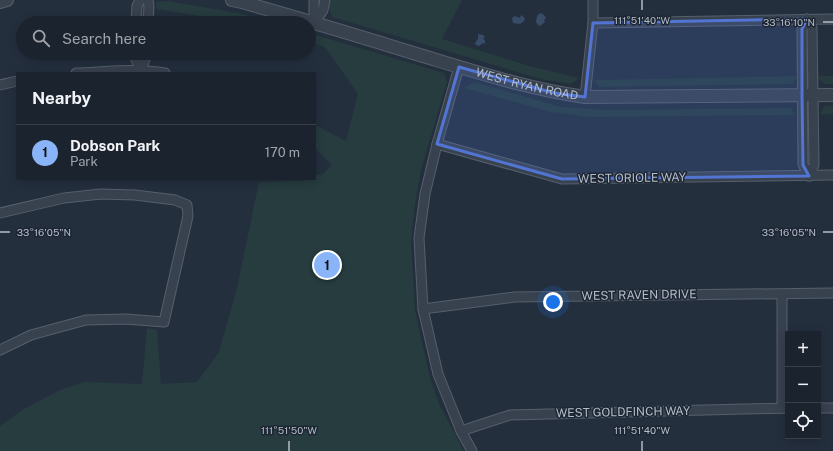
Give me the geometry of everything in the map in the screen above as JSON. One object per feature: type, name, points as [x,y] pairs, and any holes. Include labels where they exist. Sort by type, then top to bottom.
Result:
[{"type":"street","points":[[0,2],[7,0]]},
{"type":"street","points":[[136,16],[137,6],[140,0]]},
{"type":"street","points":[[148,0],[148,16]]},
{"type":"street","name":"WEST RYAN ROAD","points":[[232,0],[290,16]]},
{"type":"street","points":[[314,0],[314,16]]},
{"type":"street","points":[[316,20],[323,10],[325,0]]},
{"type":"street","points":[[585,97],[593,23],[593,0]]},
{"type":"street","points":[[593,23],[807,19],[833,20]]},
{"type":"street","points":[[807,19],[812,28],[808,95],[814,165],[810,176]]},
{"type":"street","name":"WEST RYAN ROAD","points":[[316,24],[459,67],[554,93],[585,97],[833,95]]},
{"type":"street","points":[[136,60],[141,71]]},
{"type":"street","points":[[141,71],[145,60]]},
{"type":"street","points":[[459,67],[437,144],[425,194],[419,238],[423,309],[438,374],[461,431],[472,451]]},
{"type":"street","points":[[108,72],[153,72]]},
{"type":"street","points":[[0,85],[16,81]]},
{"type":"street","name":"WEST ORIOLE WAY","points":[[437,144],[562,179],[833,175]]},
{"type":"street","points":[[0,350],[31,334],[86,320],[126,319],[164,322],[188,216],[187,205],[175,200],[142,196],[101,194],[64,198],[1,210]]},
{"type":"street","name":"WEST RAVEN DRIVE","points":[[423,309],[515,297],[833,293]]},
{"type":"street","points":[[782,294],[785,408]]},
{"type":"street","name":"WEST GOLDFINCH WAY","points":[[461,431],[510,415],[785,408]]},
{"type":"street","points":[[821,408],[833,408]]},
{"type":"highlighted area","points":[[807,19],[802,29],[802,95],[803,165],[809,176],[562,179],[437,144],[459,67],[554,93],[585,97],[593,23]]},
{"type":"green space","points":[[329,0],[462,0],[442,39],[529,66],[579,78],[571,84],[541,79],[332,17],[328,6]]},
{"type":"green space","points":[[168,1],[250,16],[200,16],[157,9],[156,2]]},
{"type":"green space","points":[[316,35],[444,73],[447,82],[421,170],[414,211],[411,242],[415,310],[430,378],[439,404],[464,451],[0,451],[0,426],[22,410],[60,390],[84,382],[142,384],[147,328],[157,330],[161,384],[197,382],[219,352],[237,288],[259,182],[316,180],[316,175],[322,175],[332,165],[316,149],[316,126],[346,141],[358,94],[325,47],[316,44]]},
{"type":"green space","points":[[797,76],[793,84],[599,87],[594,80]]},
{"type":"green space","points":[[816,76],[833,76],[833,84],[825,84]]},
{"type":"green space","points":[[474,82],[561,107],[607,110],[791,108],[796,115],[590,117],[551,112],[464,88]]},
{"type":"green space","points":[[824,106],[833,106],[833,114],[820,115]]},
{"type":"water","points":[[540,13],[546,18],[544,20],[545,22],[540,26],[536,22],[537,16]]},
{"type":"water","points":[[522,15],[525,19],[524,21],[520,24],[513,23],[512,18],[515,16],[519,18]]},
{"type":"water","points":[[479,34],[485,36],[483,39],[485,40],[485,44],[483,43],[479,46],[475,43]]},
{"type":"place","name":"Dobson Park","points":[[327,265]]}]
